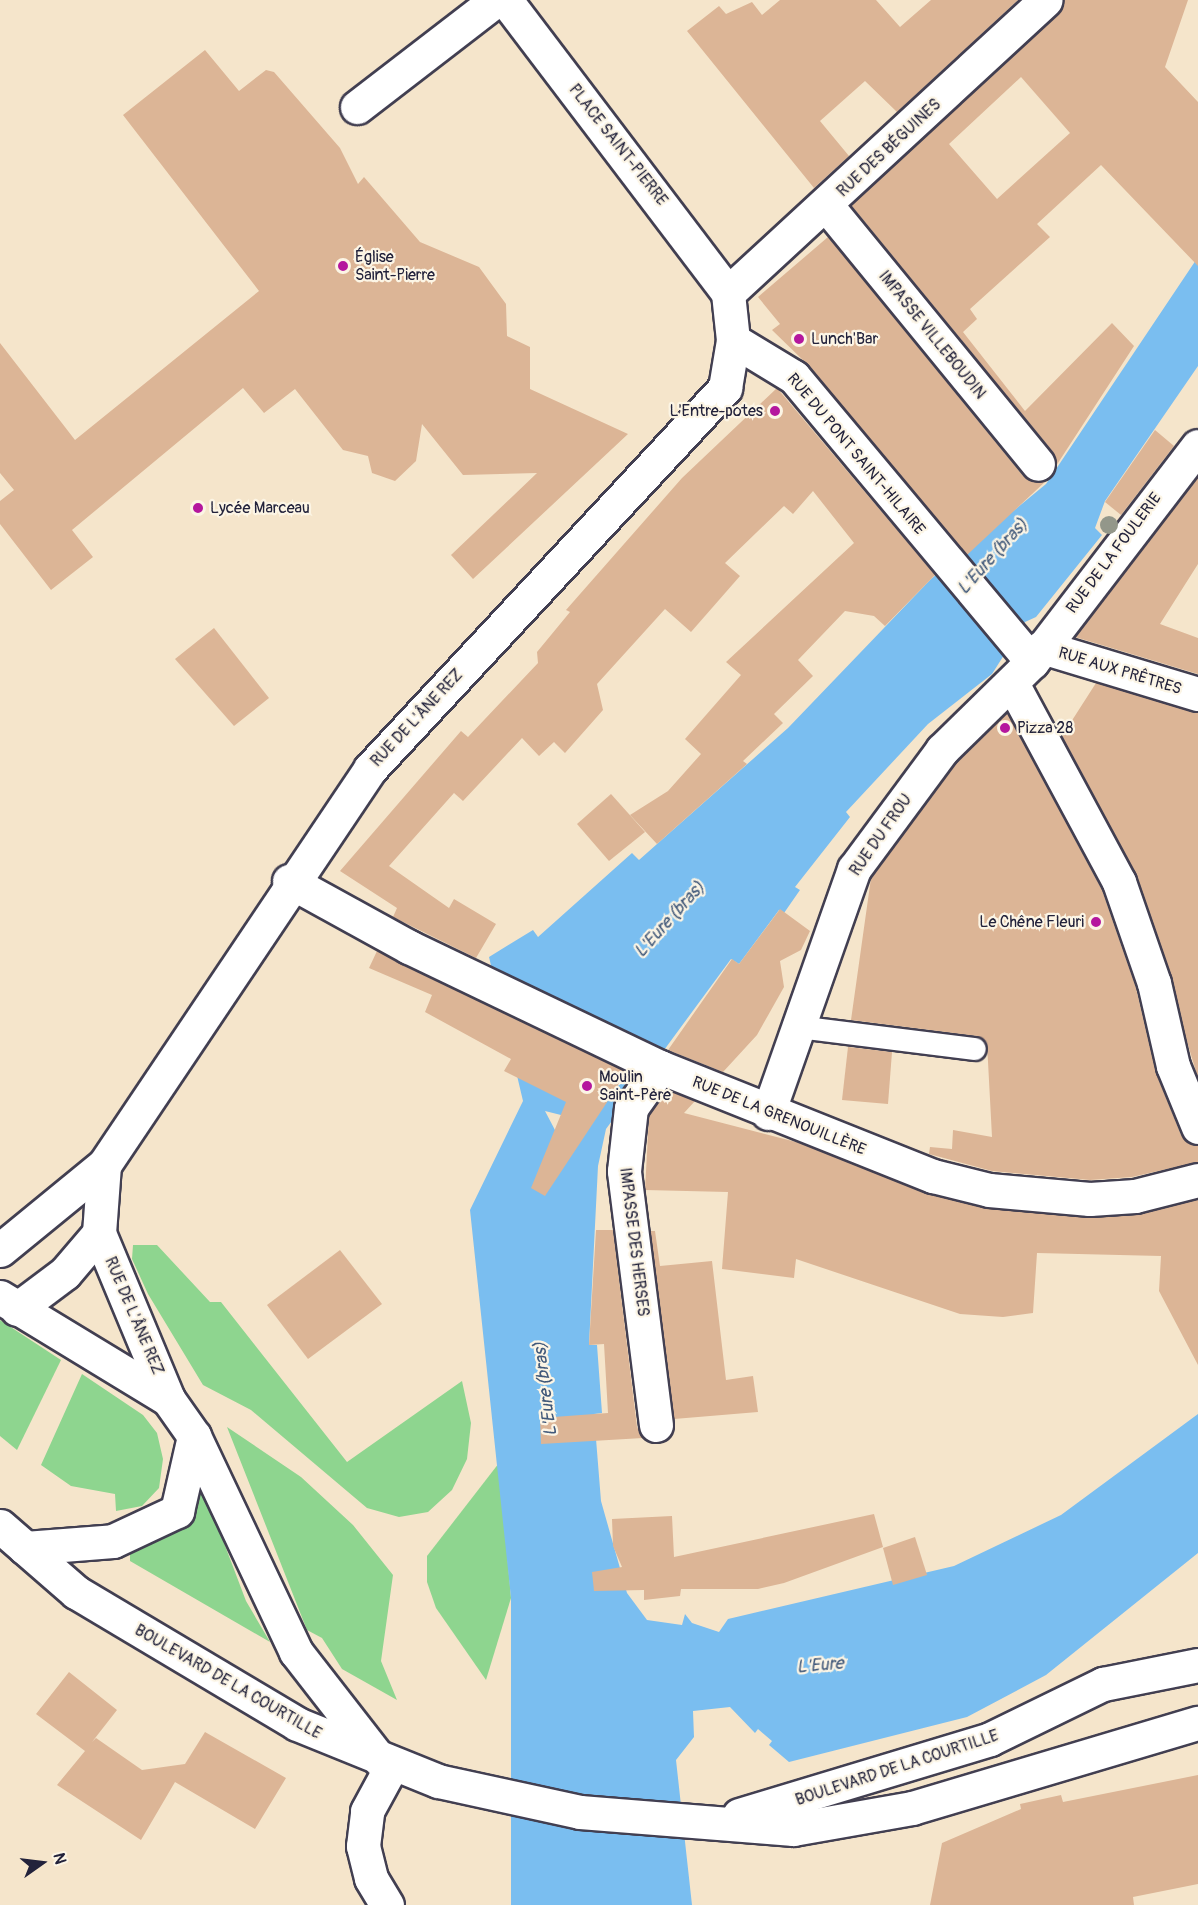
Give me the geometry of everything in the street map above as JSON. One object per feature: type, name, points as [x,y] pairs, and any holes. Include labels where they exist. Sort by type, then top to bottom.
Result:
[{"type":"street","name":"PLACE SAINT-PIERRE","points":[[506,0],[728,293]]},
{"type":"street","name":"RUE DES BÉGUINES","points":[[728,293],[779,231],[827,206],[1046,0]]},
{"type":"street","points":[[357,107],[479,5]]},
{"type":"street","name":"IMPASSE VILLEBOUDIN","points":[[827,206],[1038,464]]},
{"type":"street","name":"RUE DE L'ÂNE REZ","points":[[0,1250],[104,1165],[289,881],[370,769],[604,513],[706,413],[725,388],[733,340],[728,293]]},
{"type":"street","name":"RUE DU PONT SAINT-HILAIRE","points":[[733,340],[794,377],[1027,660],[1119,882],[1197,1123]]},
{"type":"street","name":"RUE DE LA FOULERIE","points":[[1027,660],[1198,446]]},
{"type":"street","name":"RUE AUX PRÊTRES","points":[[1027,660],[1198,694]]},
{"type":"street","name":"RUE DU FROU","points":[[768,1113],[854,869],[942,750],[1027,660]]},
{"type":"street","name":"RUE DE LA GRENOUILLÈRE","points":[[289,881],[470,974],[660,1067],[768,1113],[933,1176],[989,1190],[1090,1199],[1135,1196],[1198,1180]]},
{"type":"street","name":"IMPASSE DES HERSES","points":[[656,1425],[624,1171],[631,1108],[660,1067]]},
{"type":"street","name":"RUE DE L'ÂNE REZ","points":[[104,1165],[99,1233],[168,1399]]},
{"type":"street","name":"RUE DE L'ÂNE REZ","points":[[9,1303],[65,1273],[99,1233]]},
{"type":"street","points":[[9,1303],[168,1399],[194,1436],[296,1652],[387,1763],[367,1811],[363,1846],[371,1878],[387,1905]]},
{"type":"street","points":[[25,1548],[113,1541],[177,1510],[194,1436]]},
{"type":"street","name":"BOULEVARD DE LA COURTILLE","points":[[0,1526],[76,1592],[155,1642],[297,1724],[387,1763],[483,1795],[693,1824],[793,1829],[912,1808],[1198,1723]]},
{"type":"street","name":"BOULEVARD DE LA COURTILLE","points":[[693,1824],[785,1805],[909,1767],[990,1739],[1103,1684],[1198,1665]]},
{"type":"lane","points":[[798,1027],[975,1048]]},
{"type":"green space","points":[[133,1245],[157,1245],[210,1302],[221,1302],[347,1462],[462,1381],[471,1423],[467,1459],[452,1490],[428,1512],[399,1517],[367,1508],[251,1410],[203,1385],[148,1294],[132,1259]]},
{"type":"green space","points":[[0,1320],[61,1360],[17,1450],[0,1436]]},
{"type":"green space","points":[[82,1374],[143,1415],[157,1433],[163,1459],[159,1488],[142,1506],[116,1511],[115,1494],[71,1486],[41,1465]]},
{"type":"green space","points":[[227,1427],[301,1477],[353,1525],[393,1575],[381,1661],[397,1700],[342,1669],[322,1638],[307,1630]]},
{"type":"green space","points":[[499,1463],[511,1598],[486,1680],[436,1608],[427,1582],[427,1556]]},
{"type":"green space","points":[[199,1477],[246,1601],[270,1642],[130,1561],[130,1549],[161,1539],[185,1520]]},
{"type":"water","points":[[1198,257],[1198,366],[1105,501],[1095,528],[1102,535],[1036,617],[1025,622],[992,674],[928,724],[846,812],[850,817],[795,887],[800,890],[784,913],[779,910],[739,964],[731,959],[606,1129],[598,1166],[589,1345],[597,1345],[602,1413],[594,1414],[601,1501],[627,1593],[647,1620],[682,1625],[685,1614],[692,1623],[719,1632],[728,1619],[954,1566],[1061,1515],[1198,1414],[1198,1553],[1046,1675],[967,1717],[789,1762],[769,1745],[772,1741],[758,1729],[755,1733],[730,1707],[693,1711],[694,1737],[676,1760],[692,1905],[511,1905],[511,1598],[470,1210],[523,1101],[489,957],[533,930],[538,937],[632,853],[639,860],[788,728],[931,579],[1046,484]],"holes":[[[545,1111],[593,1123],[556,1132]]]},
{"type":"building","points":[[780,0],[876,0],[900,27],[931,0],[1018,0],[897,112],[865,81],[820,121],[849,156],[814,188],[687,31],[719,6],[726,14],[752,2],[762,15]]},
{"type":"building","points":[[1064,0],[1188,0],[1165,67],[1198,102],[1198,266],[1101,165],[1037,224],[1050,237],[970,309],[977,319],[963,332],[1025,411],[1112,323],[1134,346],[1056,466],[1053,452],[851,205],[1059,14]],"holes":[[[1021,77],[1070,133],[997,199],[949,144]]]},
{"type":"building","name":"Église Saint-Pierre","points":[[205,50],[239,91],[266,70],[274,72],[340,148],[358,184],[364,177],[420,242],[479,267],[506,304],[507,336],[530,347],[530,389],[628,434],[473,579],[451,555],[537,473],[463,475],[422,424],[416,461],[395,481],[372,473],[368,456],[343,450],[295,389],[264,413],[243,388],[72,530],[93,557],[51,590],[0,524],[0,501],[14,490],[0,473],[0,343],[75,440],[259,291],[123,115]]},
{"type":"building","points":[[828,237],[1023,476],[1032,482],[1047,480],[967,555],[808,365],[772,330],[780,324],[758,297]]},
{"type":"building","points":[[777,388],[935,575],[885,626],[874,616],[845,611],[798,660],[813,676],[774,714],[783,723],[743,761],[747,764],[657,844],[630,815],[668,791],[701,754],[685,739],[741,675],[726,662],[854,543],[813,491],[793,514],[784,506],[725,563],[740,576],[691,632],[665,609],[597,684],[603,710],[565,753],[554,742],[539,756],[522,738],[463,801],[454,793],[389,866],[449,908],[454,899],[496,924],[476,958],[393,917],[397,908],[340,871],[461,731],[468,737],[538,663],[537,652],[570,612],[566,610],[682,478]]},
{"type":"building","points":[[1155,430],[1174,446],[1121,515],[1105,502]]},
{"type":"building","points":[[1198,477],[1198,564],[1160,624],[1198,638],[1198,674],[1075,637]]},
{"type":"building","points":[[214,628],[269,698],[234,726],[175,659]]},
{"type":"building","points":[[1096,683],[1198,712],[1198,1078],[1137,876],[1062,736]]},
{"type":"building","points":[[1007,713],[1102,890],[1136,988],[1156,1073],[1181,1135],[1198,1145],[1198,1162],[1132,1177],[1090,1180],[992,1171],[929,1154],[930,1147],[952,1149],[953,1130],[992,1137],[987,1043],[977,1036],[851,1020],[871,878],[956,762]]},
{"type":"building","points":[[611,794],[645,832],[609,861],[577,824]]},
{"type":"building","points":[[780,909],[810,931],[801,950],[780,961],[784,987],[757,1035],[723,1072],[668,1050],[732,959],[739,964]]},
{"type":"building","points":[[377,951],[627,1072],[545,1196],[531,1188],[566,1102],[504,1071],[511,1059],[425,1012],[432,995],[369,968]]},
{"type":"building","points":[[848,1047],[892,1052],[888,1104],[842,1100]]},
{"type":"building","points":[[667,1090],[695,1101],[684,1113],[800,1143],[926,1193],[984,1208],[1091,1218],[1139,1214],[1198,1199],[1198,1365],[1159,1291],[1161,1256],[1037,1253],[1033,1313],[1003,1317],[960,1314],[796,1259],[794,1278],[722,1269],[728,1192],[645,1190],[649,1115]]},
{"type":"building","points":[[596,1230],[613,1230],[637,1427],[643,1438],[541,1444],[540,1418],[608,1413],[604,1344],[589,1345]]},
{"type":"building","points":[[650,1231],[655,1231],[660,1266],[712,1261],[726,1380],[753,1376],[758,1412],[674,1419]]},
{"type":"building","points":[[340,1250],[382,1304],[308,1359],[267,1305]]},
{"type":"building","points":[[874,1514],[883,1547],[784,1583],[758,1589],[681,1589],[680,1596],[644,1600],[644,1590],[594,1591],[592,1572],[622,1567],[613,1546],[612,1519],[672,1516],[674,1557]]},
{"type":"building","points":[[915,1537],[927,1575],[893,1585],[883,1548]]},
{"type":"building","points":[[69,1672],[117,1710],[92,1742],[96,1738],[142,1770],[185,1764],[205,1732],[286,1778],[255,1829],[175,1782],[141,1840],[57,1785],[85,1751],[36,1714]]},
{"type":"building","points":[[1198,1775],[1198,1884],[1133,1897],[1134,1905],[930,1905],[942,1843],[1021,1809],[1020,1804],[1061,1795],[1063,1802]]},
{"type":"place","name":"Église Saint-Pierre","points":[[343,266]]},
{"type":"place","name":"Lunch'Bar","points":[[799,339]]},
{"type":"place","name":"L'Entre-potes","points":[[775,411]]},
{"type":"place","name":"Lycée Marceau","points":[[198,508]]},
{"type":"place","name":"Pizza 28","points":[[1005,728]]},
{"type":"place","name":"Le Chêne Fleuri","points":[[1096,922]]},
{"type":"place","name":"Moulin Saint-Père","points":[[587,1086]]},
{"type":"water label","name":"L'Eure (bras)","points":[[993,557]]},
{"type":"water label","name":"L'Eure (bras)","points":[[670,920]]},
{"type":"water label","name":"L'Eure (bras)","points":[[546,1389]]},
{"type":"water label","name":"L'Eure","points":[[820,1666]]}]
